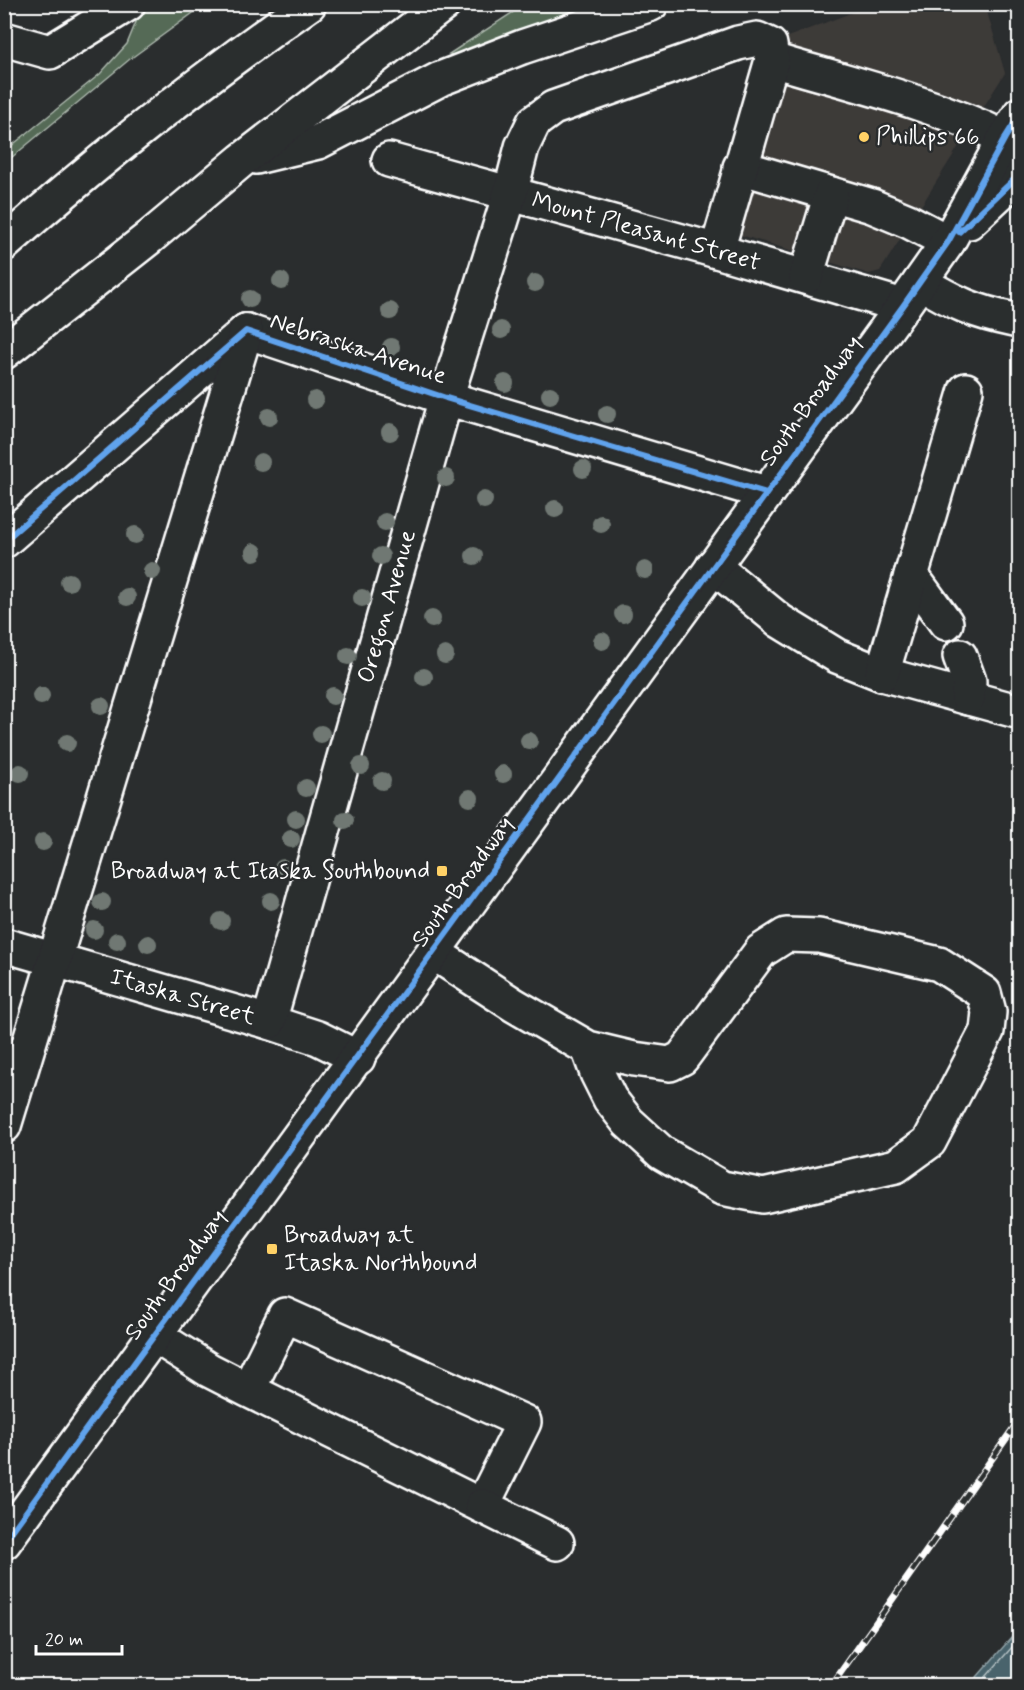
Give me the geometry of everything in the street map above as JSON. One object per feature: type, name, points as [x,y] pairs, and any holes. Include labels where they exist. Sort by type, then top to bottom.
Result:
[{"type":"main road","points":[[4,39],[50,52],[128,4]]},
{"type":"main road","points":[[145,126],[268,4]]},
{"type":"main road","points":[[4,244],[145,126],[309,4]]},
{"type":"main road","points":[[4,352],[150,237],[242,160],[444,4]]},
{"type":"main road","points":[[242,160],[318,142],[440,79],[522,47],[651,4]]},
{"type":"main road","name":"Oregon Avenue","points":[[268,1022],[446,398],[510,194],[522,147],[534,122],[553,108],[747,41],[757,39],[771,45],[772,60]]},
{"type":"main road","points":[[717,251],[772,60],[966,119],[1012,126]]},
{"type":"main road","name":"South Broadway","points":[[4,1542],[912,294],[948,242],[1012,126]]},
{"type":"main road","name":"Mount Pleasant Street","points":[[389,160],[806,277],[953,302],[982,314],[1020,319]]},
{"type":"main road","points":[[740,167],[872,206],[908,221],[948,242]]},
{"type":"main road","name":"South Broadway","points":[[948,242],[1020,174]]},
{"type":"main road","points":[[806,277],[831,194]]},
{"type":"main road","points":[[4,1126],[246,331]]},
{"type":"main road","name":"Nebraska Avenue","points":[[4,541],[246,331],[446,398],[766,493]]},
{"type":"main road","points":[[882,674],[966,390]]},
{"type":"main road","points":[[713,566],[780,621],[837,656],[882,674],[1020,712]]},
{"type":"main road","points":[[911,575],[946,623]]},
{"type":"main road","points":[[960,656],[969,681],[968,698]]},
{"type":"main road","points":[[434,953],[514,1005],[588,1048],[634,1059],[670,1064],[682,1058],[761,951],[786,935],[819,936],[939,964],[984,993],[989,1012],[987,1031],[929,1142],[896,1166],[763,1196],[722,1188],[662,1154],[628,1122],[610,1099],[588,1048]]},
{"type":"main road","name":"Itaska Street","points":[[4,945],[268,1022],[318,1038],[358,1058]]},
{"type":"main road","points":[[248,1390],[285,1315],[524,1422],[482,1506]]},
{"type":"main road","points":[[154,1335],[209,1370],[557,1543]]},
{"type":"shaded area","points":[[872,5],[985,5],[1005,73],[880,271],[869,274],[711,226],[761,47]]},
{"type":"green space","points":[[143,5],[204,5],[130,59],[5,163],[5,151],[100,74],[127,44]]},
{"type":"green space","points":[[524,5],[604,5],[453,55],[449,54]]},
{"type":"water","points":[[1019,1629],[1019,1685],[970,1685]]},
{"type":"railway","points":[[831,1686],[1020,1419]]},
{"type":"cycle path","points":[[4,1542],[903,306],[948,242],[1020,114]]},
{"type":"cycle path","points":[[959,232],[1020,174]]},
{"type":"cycle path","points":[[4,541],[246,331],[446,398],[766,493]]},
{"type":"place","name":"Phillips 66","points":[[864,137]]},
{"type":"place","name":"Broadway at Itaska Southbound","points":[[442,871]]},
{"type":"place","name":"Broadway at Itaska Northbound","points":[[272,1249]]}]
